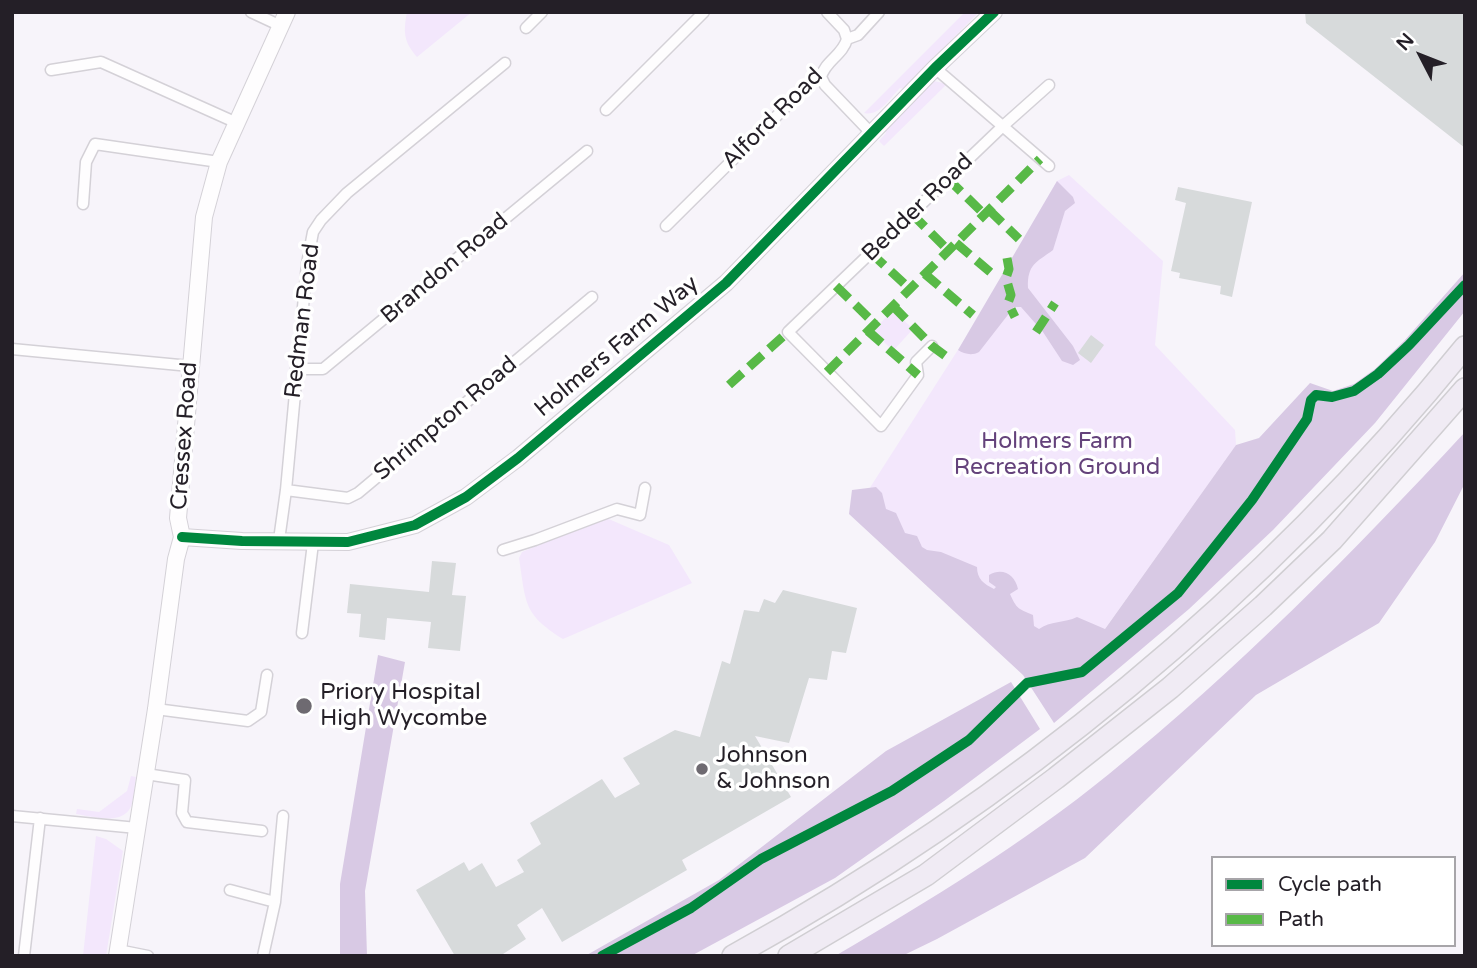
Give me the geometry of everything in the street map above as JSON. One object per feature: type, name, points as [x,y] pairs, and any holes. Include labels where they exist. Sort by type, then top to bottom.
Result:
[{"type":"highway","points":[[733,956],[889,863],[1116,698],[1223,606],[1311,519],[1416,408],[1465,347]]},
{"type":"highway","points":[[789,956],[926,875],[1170,688],[1263,606],[1332,540],[1465,389]]},
{"type":"street","points":[[251,12],[284,19]]},
{"type":"street","points":[[526,28],[542,12]]},
{"type":"street","points":[[606,110],[704,12]]},
{"type":"street","points":[[827,12],[844,30],[848,39]]},
{"type":"street","name":"Alford Road","points":[[666,226],[813,80],[821,77],[823,69],[845,47],[848,39],[858,35],[880,12]]},
{"type":"street","name":"Holmers Farm Way","points":[[182,537],[242,541],[348,542],[415,525],[466,497],[518,458],[726,283],[935,68],[994,12]]},
{"type":"street","name":"Cressex Road","points":[[117,953],[156,709],[176,559],[182,537],[178,518],[204,217],[219,162],[284,19]]},
{"type":"street","points":[[51,70],[101,62],[237,122]]},
{"type":"street","name":"Redman Road","points":[[279,540],[307,264],[313,232],[347,193],[505,63]]},
{"type":"street","points":[[935,68],[1049,166]]},
{"type":"street","points":[[821,77],[825,85],[871,133]]},
{"type":"street","name":"Bedder Road","points":[[932,346],[916,362],[918,375],[886,430],[788,332],[1049,85]]},
{"type":"street","points":[[83,204],[86,162],[95,144],[219,162]]},
{"type":"street","name":"Brandon Road","points":[[296,369],[323,369],[587,151]]},
{"type":"street","name":"Shrimpton Road","points":[[286,491],[348,498],[358,494],[592,297]]},
{"type":"street","points":[[12,349],[191,366]]},
{"type":"street","points":[[503,550],[617,509],[640,515],[645,488]]},
{"type":"street","points":[[302,633],[313,543]]},
{"type":"street","points":[[156,709],[248,722],[261,712],[267,675]]},
{"type":"street","points":[[146,774],[185,780],[182,813],[187,822],[261,831]]},
{"type":"street","points":[[12,816],[137,828]]},
{"type":"street","points":[[262,956],[275,902],[283,816]]},
{"type":"street","points":[[24,956],[40,818]]},
{"type":"street","points":[[230,890],[275,902]]},
{"type":"street","points":[[12,936],[25,937]]},
{"type":"street","points":[[117,953],[148,956]]},
{"type":"green space","points":[[407,12],[472,12],[417,57],[409,47],[406,37]]},
{"type":"green space","points":[[965,12],[979,12],[903,89],[900,88],[875,112],[864,113]]},
{"type":"green space","points":[[934,81],[947,84],[884,146],[879,141],[886,133],[884,130]]},
{"type":"green space","name":"Holmers Farm Recreation Ground","points":[[1069,175],[1163,261],[1155,345],[1235,430],[1236,445],[1102,633],[1026,673],[864,497],[970,331],[1057,181]]},
{"type":"green space","points":[[893,310],[913,329],[893,351],[873,331]]},
{"type":"green space","points":[[604,517],[669,545],[692,583],[563,639],[533,614],[525,597],[519,558],[522,552]]},
{"type":"green space","points":[[131,776],[136,777],[133,798],[131,807],[124,815],[104,818],[76,814],[77,809],[99,812],[127,791]]},
{"type":"green space","points":[[96,836],[106,839],[123,851],[106,956],[83,956]]},
{"type":"shaded area","points":[[1057,181],[1073,197],[1075,203],[1065,211],[1053,250],[1031,269],[1028,288],[1073,346],[1080,360],[1073,365],[1062,361],[1043,332],[1021,307],[1014,307],[979,352],[971,354],[958,350]]},
{"type":"shaded area","points":[[1465,272],[1465,311],[1375,423],[1273,530],[1189,609],[1054,723],[1023,675],[849,514],[852,490],[876,487],[882,493],[886,509],[896,513],[905,533],[917,536],[922,547],[977,567],[982,581],[994,589],[996,587],[989,582],[989,575],[1004,572],[1011,576],[1018,589],[1010,594],[1014,603],[1033,615],[1034,626],[1039,629],[1077,617],[1105,629],[1236,445],[1259,438],[1310,383],[1333,391],[1354,384],[1375,369],[1404,341]]},
{"type":"shaded area","points":[[1465,432],[1465,483],[1435,542],[1379,623],[1256,695],[1085,858],[902,956],[835,956],[975,870],[1044,824],[1109,774],[1203,694],[1293,609]]},
{"type":"shaded area","points":[[378,655],[405,662],[365,891],[367,956],[340,956],[340,884]]},
{"type":"shaded area","points":[[1011,682],[1040,729],[835,878],[691,956],[585,956],[719,880],[886,751]]},
{"type":"building","points":[[1305,12],[1465,12],[1465,148],[1306,23]]},
{"type":"building","points":[[1178,187],[1252,202],[1232,297],[1220,294],[1221,286],[1179,278],[1180,273],[1171,271],[1186,203],[1175,200]]},
{"type":"building","points":[[1091,335],[1104,345],[1091,363],[1078,353]]},
{"type":"building","points":[[432,561],[456,563],[452,595],[466,596],[460,651],[428,648],[431,622],[387,618],[385,640],[359,637],[361,614],[347,613],[350,584],[429,592]]},
{"type":"building","name":"Johnson & Johnson","points":[[783,590],[857,608],[846,653],[832,651],[827,680],[809,678],[789,743],[755,736],[791,797],[682,860],[687,870],[562,942],[542,908],[517,925],[526,939],[500,956],[455,956],[416,890],[464,862],[469,871],[482,863],[496,887],[524,872],[517,860],[541,844],[530,823],[602,779],[615,798],[640,784],[623,758],[675,730],[700,737],[722,661],[730,664],[744,610],[759,612],[764,599],[775,603]]},
{"type":"marked path","points":[[827,372],[1040,159]]},
{"type":"marked path","points":[[948,179],[984,214]]},
{"type":"marked path","points":[[989,210],[1019,239]]},
{"type":"marked path","points":[[912,214],[948,250]]},
{"type":"marked path","points":[[956,243],[996,277]]},
{"type":"marked path","points":[[871,253],[910,289]]},
{"type":"marked path","points":[[1007,258],[1009,269],[1006,278],[1011,295],[1008,303],[1015,317]]},
{"type":"marked path","points":[[925,274],[973,315]]},
{"type":"marked path","points":[[836,286],[875,324]]},
{"type":"marked path","points":[[1036,332],[1055,303]]},
{"type":"marked path","points":[[893,306],[932,346],[947,357]]},
{"type":"marked path","points":[[868,331],[918,375]]},
{"type":"marked path","points":[[729,385],[788,332]]},
{"type":"cycle path","points":[[182,537],[242,541],[348,542],[415,525],[466,497],[518,458],[726,283],[935,68],[994,12]]},
{"type":"cycle path","points":[[602,956],[691,908],[761,859],[892,791],[969,740],[1027,683],[1082,672],[1178,593],[1252,500],[1307,419],[1311,400],[1316,395],[1332,397],[1354,391],[1378,374],[1465,285]]},
{"type":"place","name":"Priory Hospital High Wycombe","points":[[304,706]]},
{"type":"place","name":"Johnson & Johnson","points":[[702,769]]}]
